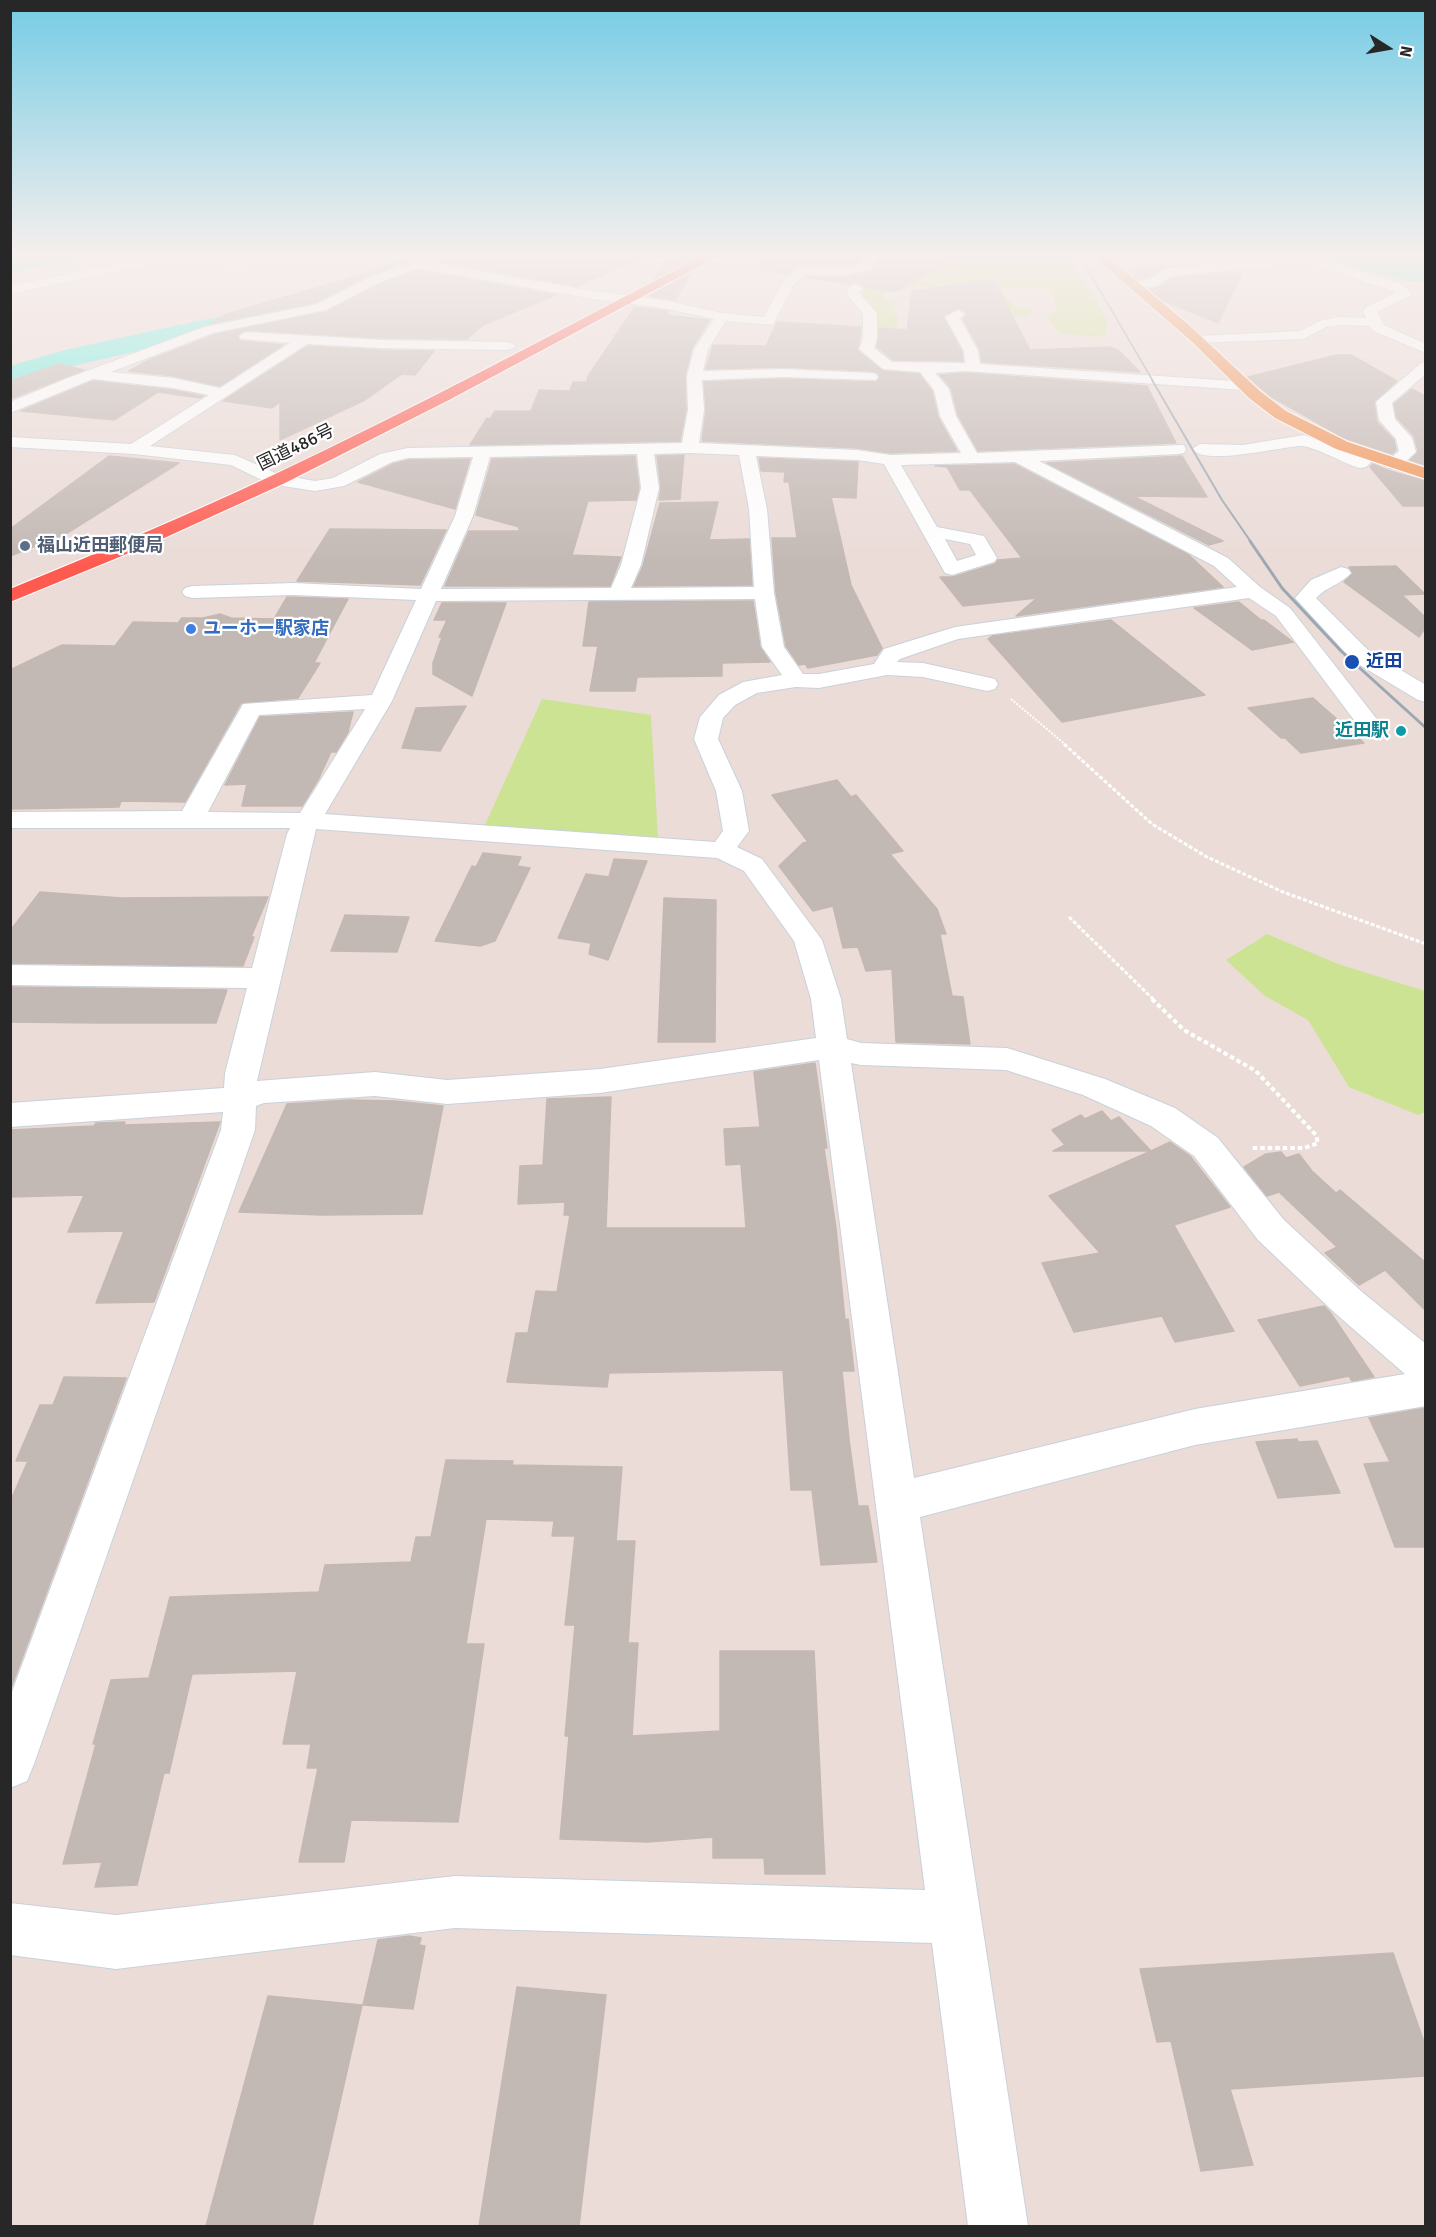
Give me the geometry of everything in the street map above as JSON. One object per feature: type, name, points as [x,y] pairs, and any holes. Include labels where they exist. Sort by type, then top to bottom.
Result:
[{"type":"highway","points":[[445,377],[485,357]]},
{"type":"highway","name":"国道486号","points":[[10,596],[135,544],[276,480],[518,357]]},
{"type":"highway","name":"国道486号","points":[[236,480],[277,461]]},
{"type":"main road","points":[[1216,357],[1244,385],[1291,421],[1369,457],[1425,474]]},
{"type":"street","points":[[10,408],[135,357]]},
{"type":"street","points":[[134,449],[277,357]]},
{"type":"street","points":[[690,448],[696,410],[694,376],[698,357]]},
{"type":"street","points":[[877,357],[888,366],[973,368],[1244,385]]},
{"type":"street","points":[[972,357],[973,368]]},
{"type":"street","points":[[1393,464],[1408,452],[1404,438],[1387,420],[1384,402],[1425,366]]},
{"type":"street","points":[[932,368],[927,373],[941,389],[948,416],[972,458]]},
{"type":"street","points":[[90,374],[173,384],[223,393]]},
{"type":"street","points":[[694,376],[783,374],[871,377]]},
{"type":"street","points":[[1200,449],[1243,450],[1304,440],[1360,463],[1369,457]]},
{"type":"street","points":[[10,442],[134,449],[235,460],[276,480],[315,486],[338,482],[386,458],[408,453],[690,448],[857,455],[890,460],[1018,457],[1178,449]]},
{"type":"street","points":[[619,592],[631,565],[650,488],[645,448]]},
{"type":"street","points":[[10,1764],[237,1130],[241,1073],[300,834],[381,701],[464,516],[483,450]]},
{"type":"street","points":[[746,450],[758,509],[764,593],[773,647],[796,680]]},
{"type":"street","points":[[1018,457],[1221,562],[1254,591],[1283,612],[1371,727]]},
{"type":"street","points":[[890,460],[930,531]]},
{"type":"street","points":[[1341,573],[1318,584],[1305,598],[1361,656],[1425,695]]},
{"type":"street","points":[[192,592],[294,590],[430,595],[619,592],[764,593]]},
{"type":"street","points":[[887,668],[884,663],[892,654],[955,633],[1254,591]]},
{"type":"street","points":[[1307,646],[1361,656]]},
{"type":"street","points":[[722,850],[736,831],[729,791],[706,739],[712,717],[727,700],[751,687],[796,680],[819,681],[887,668],[923,670],[987,684]]},
{"type":"street","points":[[192,819],[251,709],[381,701]]},
{"type":"street","points":[[10,820],[307,821],[722,850],[753,865],[808,940],[826,999],[998,2226]]},
{"type":"street","points":[[10,975],[264,978]]},
{"type":"street","points":[[10,1115],[239,1099],[261,1091],[375,1084],[447,1092],[600,1081],[833,1047],[861,1054],[1007,1059],[1094,1087],[1163,1117],[1206,1147],[1271,1230],[1349,1303],[1425,1368]]},
{"type":"street","points":[[896,1503],[1195,1427],[1425,1388]]},
{"type":"street","points":[[10,1929],[116,1942],[455,1902],[954,1917]]},
{"type":"path","points":[[987,684],[1005,693],[1031,715],[1152,824],[1207,857],[1283,892],[1425,944]]},
{"type":"path","points":[[1069,916],[1184,1030],[1256,1071],[1316,1135],[1318,1143],[1304,1148],[1252,1148],[1219,1164]]},
{"type":"green space","points":[[542,699],[651,715],[658,839],[484,827]]},
{"type":"green space","points":[[1267,934],[1338,964],[1425,991],[1425,1112],[1418,1115],[1349,1087],[1308,1020],[1265,996],[1226,960]]},
{"type":"building","points":[[156,357],[264,357],[220,386],[173,376],[129,371]]},
{"type":"building","points":[[290,357],[429,357],[415,375],[402,374],[365,400],[280,440],[280,402],[272,408],[223,401]]},
{"type":"building","points":[[601,357],[690,357],[685,375],[686,410],[680,441],[470,445],[487,418],[490,419],[495,411],[531,411],[539,390],[570,391],[573,382],[587,382],[588,376]]},
{"type":"building","points":[[709,357],[866,357],[883,371],[919,374],[932,391],[938,417],[957,451],[890,453],[857,448],[702,441],[706,410],[704,382],[783,379],[876,382],[880,378],[878,373],[871,371],[783,367],[706,369]]},
{"type":"building","points":[[890,357],[963,357],[963,361],[893,360]]},
{"type":"building","points":[[981,357],[1125,357],[1140,372],[982,362]]},
{"type":"building","points":[[1327,357],[1355,357],[1397,381],[1374,402],[1377,422],[1394,440],[1396,450],[1392,454],[1344,438],[1270,396],[1248,377]]},
{"type":"building","points":[[59,364],[84,370],[10,399],[10,381]]},
{"type":"building","points":[[965,373],[1147,386],[1176,443],[978,451],[958,415],[951,388],[940,375]]},
{"type":"building","points":[[93,381],[173,390],[203,396],[200,398],[158,392],[114,420],[21,411]]},
{"type":"building","points":[[1412,389],[1425,396],[1425,465],[1410,460],[1418,451],[1414,436],[1397,418],[1394,404]]},
{"type":"building","points":[[684,455],[680,499],[659,500],[661,488],[657,456]]},
{"type":"building","points":[[109,456],[179,463],[64,535],[10,556],[10,529]]},
{"type":"building","points":[[635,456],[639,488],[636,500],[588,501],[572,555],[621,557],[610,586],[445,586],[469,531],[519,531],[519,527],[476,515],[492,459]]},
{"type":"building","points":[[1182,456],[1207,497],[1133,496],[1223,541],[1209,545],[1047,463]]},
{"type":"building","points":[[759,458],[858,462],[856,498],[831,497],[851,585],[882,648],[877,655],[808,668],[805,664],[799,665],[786,646],[776,593],[772,538],[797,538],[789,482],[784,482],[785,472],[761,471]]},
{"type":"building","points":[[470,459],[455,509],[358,482],[393,464],[408,460]]},
{"type":"building","points":[[1014,464],[1189,555],[1223,587],[1016,616],[1037,598],[963,606],[940,577],[953,577],[995,564],[998,560],[1022,558],[970,490],[960,490],[947,467],[935,466]]},
{"type":"building","points":[[1373,464],[1425,481],[1425,506],[1403,506],[1370,467]]},
{"type":"building","points":[[718,502],[709,540],[749,539],[752,585],[634,586],[643,566],[660,503]]},
{"type":"building","points":[[330,529],[446,530],[420,585],[297,581]]},
{"type":"building","points":[[1396,566],[1425,594],[1402,595],[1425,617],[1425,628],[1419,637],[1344,582],[1353,573],[1349,567]]},
{"type":"building","points":[[287,597],[348,599],[314,663],[320,663],[298,698],[241,703],[185,802],[121,801],[119,807],[10,809],[10,670],[62,645],[115,646],[133,622],[178,623],[182,618],[203,618],[220,614],[231,618],[274,619]]},
{"type":"building","points":[[753,601],[760,647],[770,662],[722,663],[722,676],[637,677],[635,691],[590,691],[598,646],[583,646],[589,602]]},
{"type":"building","points":[[1239,602],[1293,642],[1252,650],[1194,608]]},
{"type":"building","points":[[442,603],[506,603],[472,696],[433,674],[433,663],[442,637],[439,637],[447,620],[434,620]]},
{"type":"building","points":[[1111,620],[1205,695],[1062,722],[988,639],[992,636]]},
{"type":"building","points":[[1313,698],[1364,743],[1301,753],[1248,708]]},
{"type":"building","points":[[466,706],[440,751],[402,748],[416,708]]},
{"type":"building","points":[[353,712],[348,732],[336,752],[331,752],[302,806],[242,806],[247,784],[225,785],[260,717]]},
{"type":"building","points":[[837,780],[851,797],[856,795],[903,851],[890,854],[937,909],[946,934],[940,934],[952,996],[963,997],[970,1044],[896,1042],[892,969],[866,971],[858,947],[843,948],[833,906],[813,911],[779,866],[803,843],[808,842],[772,795]]},
{"type":"building","points":[[483,853],[521,857],[517,866],[530,868],[495,941],[480,946],[435,941],[472,866],[476,867]]},
{"type":"building","points":[[614,859],[647,861],[608,960],[589,954],[591,943],[558,938],[586,874],[609,877]]},
{"type":"building","points":[[40,892],[122,898],[268,897],[251,937],[254,937],[243,966],[10,963],[10,931]]},
{"type":"building","points":[[664,898],[716,900],[715,1042],[658,1042]]},
{"type":"building","points":[[345,915],[409,917],[397,952],[331,951]]},
{"type":"building","points":[[10,987],[227,990],[216,1023],[10,1022]]},
{"type":"building","points":[[815,1063],[827,1148],[824,1148],[836,1228],[845,1320],[848,1319],[854,1371],[842,1371],[849,1439],[858,1506],[868,1506],[877,1562],[821,1565],[812,1490],[791,1490],[783,1370],[609,1373],[607,1387],[507,1382],[516,1333],[528,1333],[536,1291],[557,1292],[570,1215],[564,1215],[565,1202],[518,1204],[520,1166],[543,1165],[547,1099],[611,1097],[606,1228],[746,1228],[741,1164],[726,1165],[724,1129],[760,1127],[754,1072]]},
{"type":"building","points":[[349,1100],[395,1101],[443,1106],[422,1214],[323,1215],[239,1212],[287,1104]]},
{"type":"building","points":[[1102,1111],[1111,1121],[1119,1117],[1151,1151],[1053,1151],[1065,1145],[1052,1130],[1081,1115],[1085,1119]]},
{"type":"building","points":[[125,1122],[124,1125],[220,1122],[154,1302],[96,1303],[124,1231],[68,1232],[84,1195],[10,1197],[10,1130],[94,1126],[96,1123]]},
{"type":"building","points":[[1170,1142],[1190,1156],[1230,1207],[1174,1225],[1234,1331],[1175,1342],[1162,1316],[1074,1332],[1042,1263],[1100,1253],[1049,1196]]},
{"type":"building","points":[[1281,1152],[1286,1158],[1299,1154],[1312,1171],[1336,1193],[1340,1190],[1425,1262],[1425,1310],[1385,1270],[1359,1285],[1325,1253],[1337,1247],[1279,1192],[1267,1196],[1244,1167],[1266,1154]]},
{"type":"building","points":[[1324,1306],[1374,1377],[1352,1381],[1349,1376],[1300,1386],[1258,1320]]},
{"type":"building","points":[[64,1377],[126,1378],[11,1688],[10,1502],[28,1461],[16,1461],[40,1405],[53,1405]]},
{"type":"building","points":[[1425,1408],[1425,1547],[1395,1547],[1364,1464],[1390,1462],[1369,1418]]},
{"type":"building","points":[[1297,1439],[1298,1442],[1317,1441],[1340,1493],[1278,1498],[1256,1442]]},
{"type":"building","points":[[446,1460],[513,1461],[512,1465],[622,1467],[616,1541],[635,1541],[628,1643],[638,1643],[632,1736],[720,1731],[720,1651],[814,1651],[825,1874],[765,1874],[764,1858],[713,1858],[713,1837],[648,1842],[560,1839],[569,1736],[565,1736],[575,1625],[565,1625],[575,1536],[552,1536],[554,1521],[486,1519],[466,1644],[484,1644],[458,1822],[351,1820],[344,1862],[299,1862],[318,1768],[307,1768],[311,1744],[283,1744],[297,1671],[192,1674],[169,1773],[164,1773],[137,1885],[95,1887],[102,1862],[63,1864],[111,1680],[149,1678],[170,1597],[319,1592],[325,1565],[411,1562],[416,1537],[431,1537]]},
{"type":"building","points":[[409,1936],[421,1938],[419,1945],[425,1946],[413,2009],[363,2005],[378,1940]]},
{"type":"building","points":[[1393,1953],[1425,2045],[1425,2076],[1230,2089],[1253,2165],[1201,2171],[1171,2041],[1157,2042],[1140,1969]]},
{"type":"building","points":[[517,1987],[606,1995],[579,2226],[479,2226]]},
{"type":"building","points":[[268,1996],[362,2005],[312,2226],[206,2226]]},
{"type":"waterway","points":[[10,383],[24,371],[72,357]]},
{"type":"railway","points":[[1139,357],[1153,381]]},
{"type":"railway","points":[[1152,380],[1222,500],[1251,542]]},
{"type":"railway","points":[[1250,541],[1282,588],[1341,651],[1426,728]]},
{"type":"place","name":"福山近田郵便局","points":[[25,546]]},
{"type":"place","name":"ユーホー駅家店","points":[[191,629]]},
{"type":"place","name":"近田","points":[[1352,662]]},
{"type":"place","name":"近田駅","points":[[1401,731]]}]
